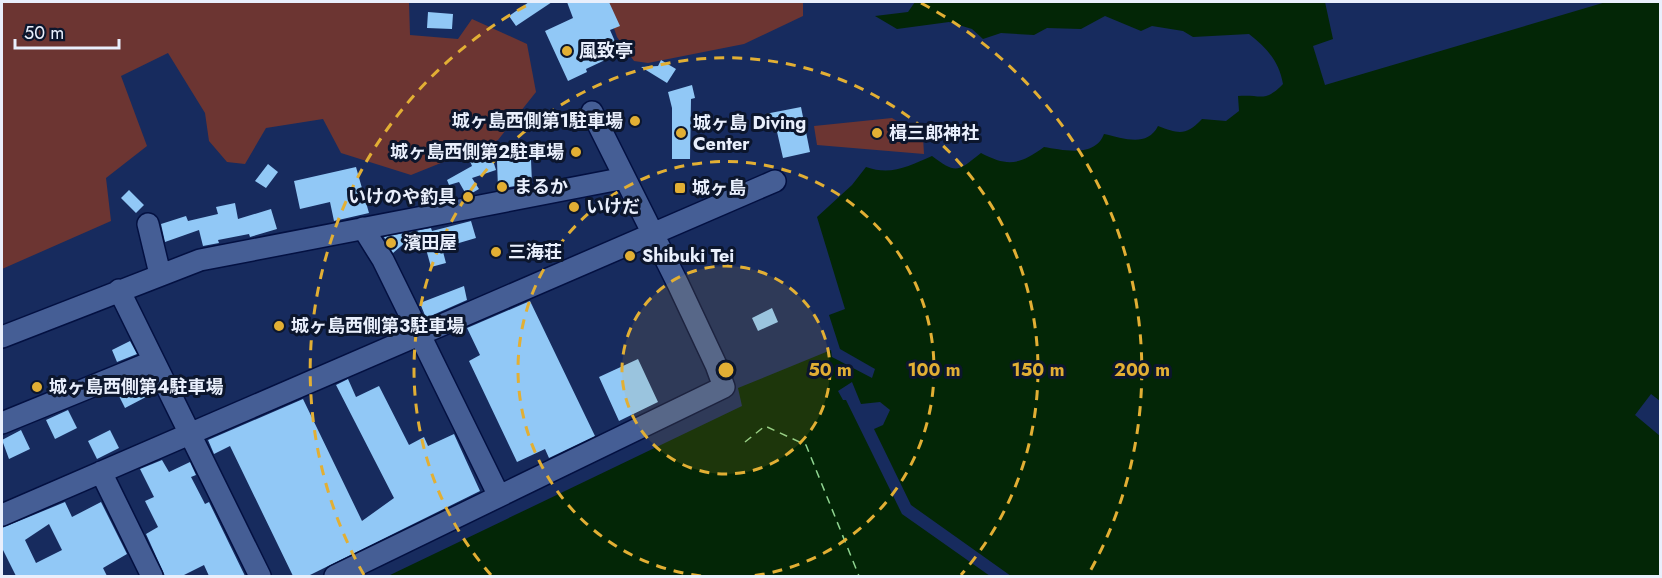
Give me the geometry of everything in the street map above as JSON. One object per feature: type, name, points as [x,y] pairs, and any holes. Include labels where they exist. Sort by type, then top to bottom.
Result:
[{"type":"street","points":[[335,576],[724,387],[716,365],[592,112]]},
{"type":"street","points":[[2,337],[200,260],[625,178]]},
{"type":"street","points":[[2,515],[775,181]]},
{"type":"street","points":[[148,224],[160,274]]},
{"type":"street","points":[[363,228],[383,260],[499,496]]},
{"type":"street","points":[[119,290],[260,576]]},
{"type":"street","points":[[2,423],[154,361]]},
{"type":"street","points":[[101,472],[152,576]]},
{"type":"shaded area","points":[[2,2],[409,2],[410,35],[458,39],[472,19],[527,44],[536,92],[498,140],[411,175],[341,153],[323,119],[266,128],[245,164],[227,162],[209,141],[205,113],[168,53],[121,76],[147,146],[106,178],[111,221],[2,269]]},
{"type":"shaded area","points":[[605,2],[803,2],[803,16],[744,44],[648,63],[634,61],[617,37]]},
{"type":"shaded area","points":[[915,2],[1325,2],[1333,39],[1313,46],[1325,85],[1606,2],[1660,2],[1660,401],[1651,394],[1635,415],[1660,436],[1660,576],[388,576],[742,406],[738,388],[831,350],[832,357],[872,378],[875,369],[840,349],[829,315],[845,309],[817,217],[852,185],[866,167],[875,170],[892,170],[932,156],[947,166],[957,168],[967,164],[981,153],[990,158],[1013,162],[1027,158],[1044,147],[1078,151],[1094,147],[1104,134],[1134,140],[1148,137],[1158,126],[1182,132],[1187,131],[1202,119],[1226,121],[1239,111],[1238,96],[1267,96],[1283,84],[1279,68],[1271,56],[1249,34],[1193,37],[1183,31],[1152,26],[1141,31],[1105,16],[1081,29],[1047,28],[1034,35],[1001,33],[983,39],[972,29],[949,22],[897,29],[875,16],[908,12]]},
{"type":"shaded area","points":[[892,118],[923,137],[924,154],[817,145],[814,126]]},
{"type":"pier","points":[[852,382],[861,404],[880,402],[890,410],[883,425],[874,429],[911,505],[1011,576],[990,576],[902,514],[846,400],[843,400],[838,391]]},
{"type":"building","points":[[529,2],[552,2],[516,26],[509,16]]},
{"type":"building","points":[[567,2],[609,2],[620,26],[610,30],[620,53],[586,69],[587,72],[568,81],[545,31],[573,18]]},
{"type":"building","points":[[428,12],[453,14],[452,29],[427,28]]},
{"type":"building","points":[[661,60],[676,69],[667,83],[641,67],[658,66]]},
{"type":"building","points":[[692,85],[695,98],[691,99],[690,159],[672,159],[672,108],[668,92]]},
{"type":"building","points":[[801,107],[810,152],[783,158],[775,123],[766,124],[765,114]]},
{"type":"building","points":[[491,154],[496,170],[472,178],[479,189],[467,196],[459,182],[449,185],[447,180],[472,166],[470,161]]},
{"type":"building","points":[[531,160],[532,183],[498,189],[497,161]]},
{"type":"building","points":[[268,164],[278,172],[266,188],[255,181]]},
{"type":"building","points":[[356,167],[369,213],[334,221],[330,202],[300,209],[294,181]]},
{"type":"building","points":[[129,190],[144,205],[136,213],[121,198]]},
{"type":"building","points":[[235,203],[238,219],[271,209],[277,229],[250,237],[249,234],[218,240],[219,243],[203,246],[199,230],[165,242],[161,224],[186,216],[188,221],[218,214],[216,207]]},
{"type":"building","points":[[471,221],[476,238],[442,248],[446,263],[431,267],[426,249],[418,250],[415,234],[393,253],[384,237],[431,228],[432,231]]},
{"type":"building","points":[[464,286],[467,300],[426,318],[420,303]]},
{"type":"building","points":[[530,301],[595,436],[549,458],[545,449],[517,462],[469,361],[480,355],[467,328]]},
{"type":"building","points":[[772,308],[778,322],[758,331],[752,318]]},
{"type":"building","points":[[130,341],[137,354],[117,362],[112,350]]},
{"type":"building","points":[[638,359],[658,402],[619,421],[599,377]]},
{"type":"building","points":[[348,379],[356,397],[379,386],[409,445],[424,437],[428,446],[454,434],[480,491],[308,576],[293,576],[230,446],[214,454],[208,440],[303,399],[362,521],[394,498],[336,385]]},
{"type":"building","points":[[138,381],[146,397],[125,408],[116,390]]},
{"type":"building","points":[[68,410],[77,428],[55,439],[46,420]]},
{"type":"building","points":[[21,430],[30,449],[9,459],[2,440]]},
{"type":"building","points":[[110,430],[119,448],[97,459],[88,441]]},
{"type":"building","points":[[162,460],[169,472],[190,462],[196,475],[191,477],[205,504],[209,502],[245,576],[209,576],[204,565],[182,576],[165,576],[146,534],[158,527],[145,501],[154,497],[140,469]]},
{"type":"building","points":[[65,502],[72,517],[101,502],[127,554],[103,568],[107,576],[16,576],[2,548],[2,528]],"holes":[[[49,524],[62,550],[36,563],[25,540]]]},
{"type":"ferry route","points":[[745,442],[765,426],[806,445],[859,576]]},
{"type":"place","name":"風致亭","points":[[567,51]]},
{"type":"place","name":"城ヶ島西側第1駐車場","points":[[635,121]]},
{"type":"place","name":"城ヶ島 Diving Center","points":[[681,133]]},
{"type":"place","name":"楫三郎神社","points":[[877,133]]},
{"type":"place","name":"城ヶ島西側第2駐車場","points":[[576,152]]},
{"type":"place","name":"まるか","points":[[502,187]]},
{"type":"place","name":"城ヶ島","points":[[680,188]]},
{"type":"place","name":"いけのや釣具","points":[[468,197]]},
{"type":"place","name":"いけだ","points":[[574,207]]},
{"type":"place","name":"濱田屋","points":[[391,243]]},
{"type":"place","name":"三海荘","points":[[496,252]]},
{"type":"place","name":"Shibuki Tei","points":[[630,256]]},
{"type":"place","name":"城ヶ島西側第3駐車場","points":[[279,326]]},
{"type":"place","name":"城ヶ島西側第4駐車場","points":[[37,387]]}]
